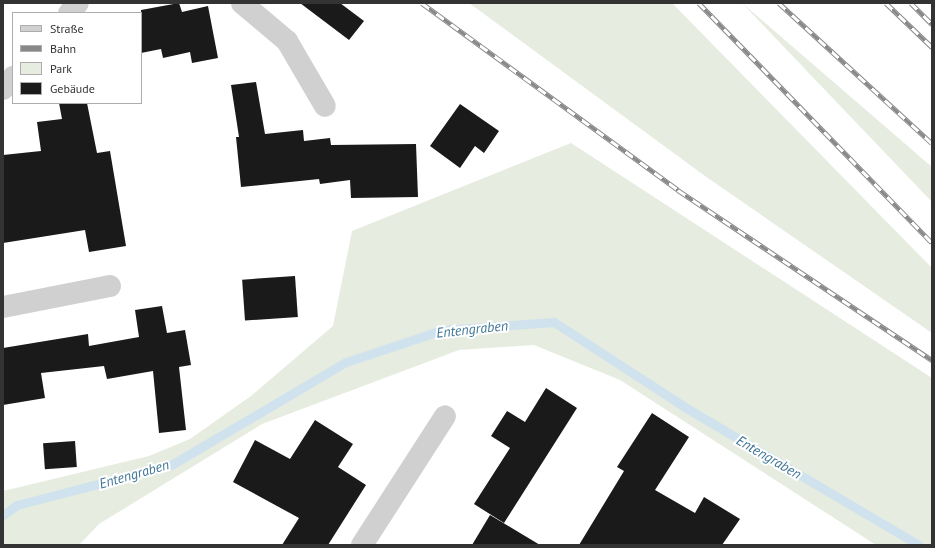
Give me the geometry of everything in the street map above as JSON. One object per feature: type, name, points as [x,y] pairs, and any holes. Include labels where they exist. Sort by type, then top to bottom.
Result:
[{"type":"street","points":[[70,12],[78,3]]},
{"type":"street","points":[[242,3],[287,41],[325,106]]},
{"type":"street","points":[[3,89],[12,78]]},
{"type":"street","points":[[3,307],[110,286]]},
{"type":"street","points":[[362,545],[446,416]]},
{"type":"green space","points":[[469,3],[672,3],[932,268],[932,333],[705,176]]},
{"type":"green space","points":[[742,3],[932,167],[932,202]]},
{"type":"green space","points":[[571,143],[932,378],[932,545],[876,545],[620,380],[534,345],[459,350],[262,424],[99,524],[79,545],[3,545],[3,491],[149,456],[190,439],[251,396],[333,326],[352,231]]},
{"type":"building","points":[[179,3],[182,12],[208,6],[218,58],[192,63],[190,52],[163,58],[161,49],[142,53],[141,10]]},
{"type":"building","points":[[300,3],[340,3],[364,21],[349,40]]},
{"type":"building","points":[[256,82],[265,134],[303,130],[304,141],[330,138],[331,145],[416,144],[418,197],[351,198],[350,180],[320,184],[319,179],[241,187],[236,137],[239,137],[231,85]]},
{"type":"building","points":[[59,104],[87,104],[97,153],[110,151],[126,246],[89,252],[85,230],[3,243],[3,155],[41,151],[37,122],[62,119]]},
{"type":"building","points":[[460,104],[499,131],[484,153],[475,146],[460,168],[430,146]]},
{"type":"building","points":[[295,276],[298,317],[245,321],[242,280]]},
{"type":"building","points":[[162,306],[167,333],[185,330],[191,365],[179,367],[186,430],[159,433],[153,371],[107,379],[104,366],[41,373],[45,398],[3,405],[3,348],[88,334],[89,346],[139,337],[135,310]]},
{"type":"building","points":[[546,388],[577,408],[504,523],[474,504],[510,448],[491,436],[507,411],[525,422]]},
{"type":"building","points":[[652,413],[689,437],[655,490],[695,513],[704,497],[740,519],[722,545],[579,545],[624,471],[617,467]]},
{"type":"building","points":[[315,420],[353,444],[338,467],[366,485],[328,545],[282,545],[299,518],[233,482],[255,440],[290,459]]},
{"type":"building","points":[[75,441],[77,467],[45,469],[43,443]]},
{"type":"building","points":[[490,515],[540,545],[472,545]]},
{"type":"waterway","name":"Entengraben","points":[[3,515],[17,505],[171,465],[346,362],[442,330],[554,322],[688,409],[919,545]]},
{"type":"railway","points":[[422,3],[678,190],[932,360]]},
{"type":"railway","points":[[699,3],[932,243]]},
{"type":"railway","points":[[779,3],[932,143]]},
{"type":"railway","points":[[886,3],[932,47]]},
{"type":"railway","points":[[911,3],[932,24]]}]
